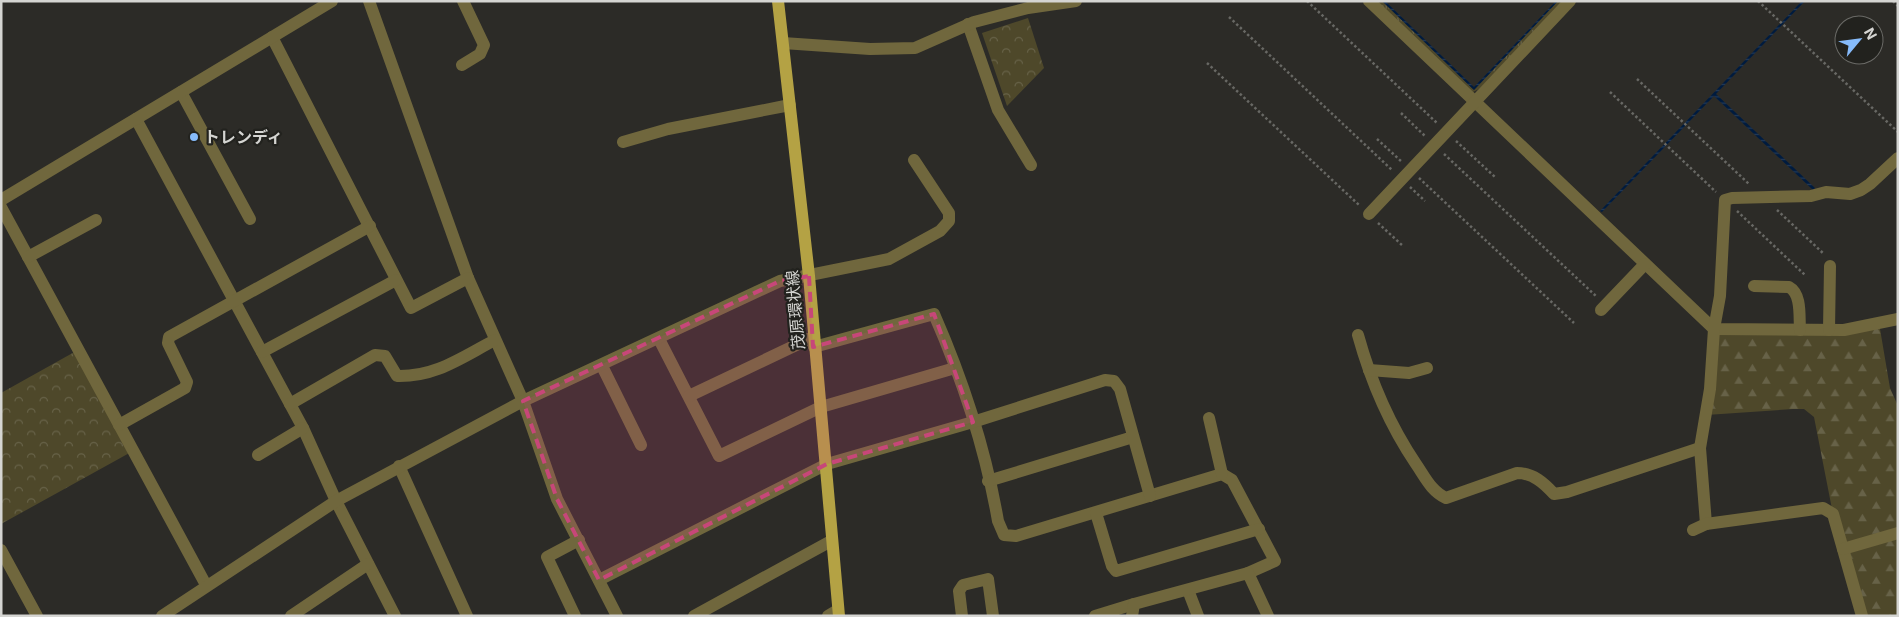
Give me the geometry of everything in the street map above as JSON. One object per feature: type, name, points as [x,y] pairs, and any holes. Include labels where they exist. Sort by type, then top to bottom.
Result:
[{"type":"main road","name":"茂原環状線","points":[[778,1],[809,276],[827,464],[835,614]]},
{"type":"street","points":[[369,1],[468,278],[523,401],[557,499],[617,616]]},
{"type":"street","points":[[462,65],[480,54],[484,45],[463,1]]},
{"type":"street","points":[[783,43],[870,49],[915,48],[968,24],[1028,8],[1076,1]]},
{"type":"street","points":[[1369,1],[1714,329],[1844,330],[1898,319]]},
{"type":"street","points":[[1369,214],[1570,1]]},
{"type":"street","points":[[1,200],[330,2]]},
{"type":"street","points":[[968,24],[998,110],[1032,165]]},
{"type":"street","points":[[272,37],[411,308],[468,278]]},
{"type":"street","points":[[181,92],[250,219]]},
{"type":"street","points":[[623,142],[668,129],[790,105]]},
{"type":"street","points":[[136,119],[303,428],[336,501],[395,616]]},
{"type":"street","points":[[1706,524],[1700,448],[1710,389],[1714,329],[1720,296],[1725,200],[1732,198],[1810,196],[1826,192],[1850,194],[1870,184],[1898,158]]},
{"type":"street","points":[[162,616],[206,585],[336,501],[523,401],[602,366],[780,281],[889,258],[940,231],[949,221],[949,213],[914,160]]},
{"type":"street","points":[[1,207],[206,585]]},
{"type":"street","points":[[28,257],[96,220]]},
{"type":"street","points":[[119,426],[185,388],[187,382],[168,343],[169,337],[234,299],[370,226]]},
{"type":"street","points":[[1828,261],[1829,330]]},
{"type":"street","points":[[1601,310],[1645,264]]},
{"type":"street","points":[[262,352],[396,280]]},
{"type":"street","points":[[1754,286],[1789,287],[1794,290],[1797,296],[1800,330]]},
{"type":"street","points":[[690,396],[814,342],[934,314],[973,422],[998,521],[1004,535],[1016,536],[1096,514],[1222,474]]},
{"type":"street","points":[[1358,335],[1381,404],[1399,439],[1435,492],[1446,498],[1517,473],[1526,473],[1544,483],[1554,494],[1567,492],[1700,448]]},
{"type":"street","points":[[659,339],[690,396],[719,456],[821,407],[955,368]]},
{"type":"street","points":[[290,404],[375,355],[384,356],[397,376],[416,377],[434,372],[496,340]]},
{"type":"street","points":[[602,366],[641,445]]},
{"type":"street","points":[[1369,370],[1409,373],[1427,368]]},
{"type":"street","points":[[599,580],[827,464],[973,422],[1105,380],[1114,381],[1120,389],[1150,496]]},
{"type":"street","points":[[1096,616],[1133,610],[1188,590],[1248,573],[1275,561],[1232,480],[1222,474],[1209,418]]},
{"type":"street","points":[[258,455],[303,428]]},
{"type":"street","points":[[988,481],[1134,437]]},
{"type":"street","points":[[399,466],[467,616]]},
{"type":"street","points":[[1693,530],[1706,524],[1823,508],[1833,514],[1862,616]]},
{"type":"street","points":[[1096,514],[1112,566],[1116,571],[1259,529]]},
{"type":"street","points":[[1843,549],[1898,533]]},
{"type":"street","points":[[575,616],[547,557],[579,540]]},
{"type":"street","points":[[694,616],[832,541]]},
{"type":"street","points":[[1,550],[37,616]]},
{"type":"street","points":[[291,616],[368,564]]},
{"type":"street","points":[[1248,573],[1268,616]]},
{"type":"street","points":[[962,616],[959,591],[963,585],[988,579],[993,616]]},
{"type":"street","points":[[1188,590],[1198,616]]},
{"type":"path","points":[[1307,1],[1495,177]]},
{"type":"path","points":[[1758,1],[1898,132]]},
{"type":"path","points":[[1893,1],[1898,6]]},
{"type":"path","points":[[1229,17],[1574,323]]},
{"type":"path","points":[[1207,63],[1403,246]]},
{"type":"path","points":[[1637,79],[1753,188]]},
{"type":"path","points":[[1610,92],[1719,194]]},
{"type":"path","points":[[1401,114],[1597,297]]},
{"type":"path","points":[[1377,140],[1425,201]]},
{"type":"path","points":[[1733,208],[1806,276]]},
{"type":"path","points":[[1775,208],[1828,261]]},
{"type":"highlighted area","points":[[809,276],[813,347],[934,314],[973,422],[827,464],[599,580],[557,499],[523,401],[780,281]]},
{"type":"green space","points":[[1376,1],[1382,1],[1474,90],[1558,1],[1564,1],[1479,89],[1473,92]]},
{"type":"green space","points":[[1028,18],[1044,68],[1007,106],[982,33]]},
{"type":"green space","points":[[1879,323],[1890,388],[1898,406],[1898,616],[1862,616],[1833,514],[1814,417],[1804,409],[1706,415],[1714,329]]},
{"type":"green space","points":[[78,350],[133,451],[1,524],[1,393]]},
{"type":"water","points":[[1382,1],[1385,1],[1474,87],[1558,1],[1474,90]]},
{"type":"water","points":[[1802,1],[1805,1],[1716,94],[1815,188],[1813,190],[1714,96],[1602,212],[1600,211]]},
{"type":"place","name":"トレンディ","points":[[194,137]]}]
